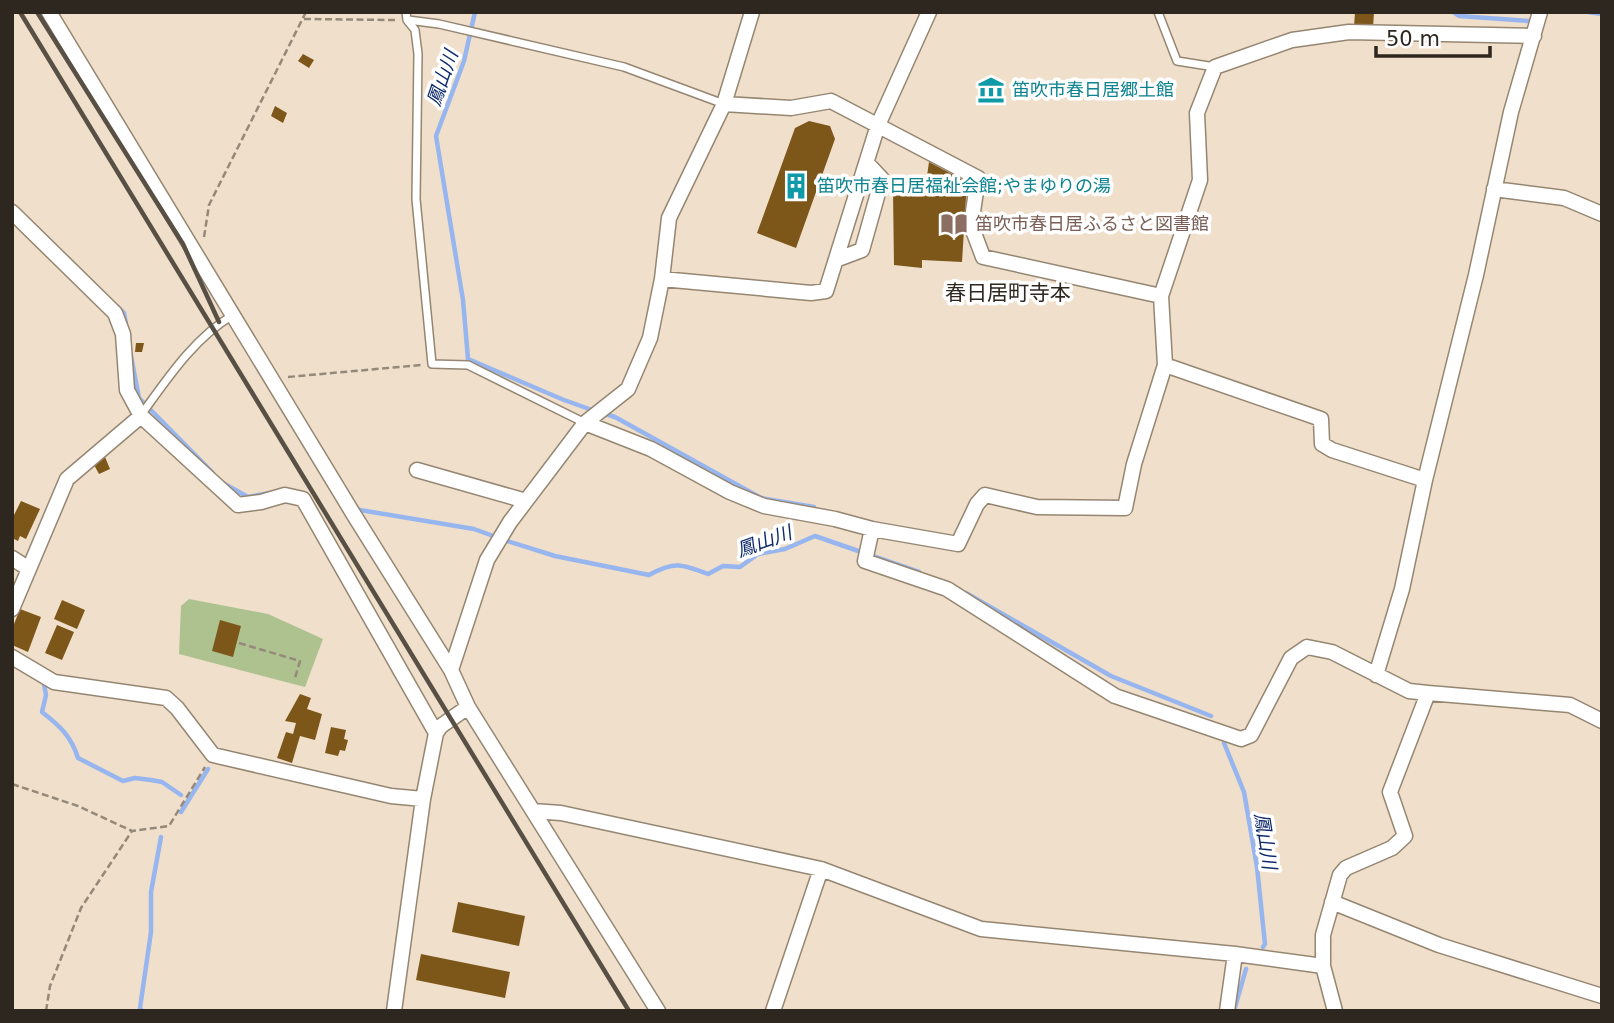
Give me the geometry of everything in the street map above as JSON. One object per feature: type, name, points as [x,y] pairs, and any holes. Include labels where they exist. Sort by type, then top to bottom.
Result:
[{"type":"street","points":[[49,12],[451,670],[468,707],[658,1011]]},
{"type":"street","points":[[451,670],[487,560],[510,522],[585,423],[628,389],[650,338],[662,279],[668,218],[724,104],[752,12]]},
{"type":"street","points":[[662,279],[826,291],[878,125],[929,12]]},
{"type":"street","points":[[1376,675],[1402,589],[1511,112],[1540,12]]},
{"type":"street","points":[[585,423],[652,449],[730,492],[764,506],[835,519],[871,534],[958,544],[977,504],[985,495],[1037,506],[1125,508],[1134,464],[1166,365],[1161,296],[1200,180],[1197,113],[1215,67],[1292,40],[1349,32],[1534,36]]},
{"type":"street","points":[[724,104],[791,108],[831,101],[978,178],[971,225],[983,257],[1161,296]]},
{"type":"street","points":[[838,259],[862,250],[882,179],[867,163]]},
{"type":"street","points":[[1494,189],[1564,198],[1602,214]]},
{"type":"street","points":[[12,212],[115,313],[123,334],[127,390],[141,416],[238,505],[285,495],[303,499],[439,730]]},
{"type":"street","points":[[1166,365],[1321,419],[1322,444],[1332,450],[1425,481]]},
{"type":"street","points":[[12,608],[67,480],[141,416]]},
{"type":"street","points":[[417,470],[526,501]]},
{"type":"street","points":[[871,534],[865,561],[947,589],[1115,696],[1241,739],[1251,735],[1291,658],[1307,647],[1332,652],[1409,691],[1570,705],[1602,721]]},
{"type":"street","points":[[12,558],[29,569]]},
{"type":"street","points":[[12,657],[54,682],[166,698],[177,708],[213,755],[380,793],[423,799]]},
{"type":"street","points":[[1335,1011],[1323,966],[1323,935],[1332,902],[1340,875],[1346,867],[1392,848],[1405,836],[1390,792],[1428,693]]},
{"type":"street","points":[[394,1011],[423,799],[439,730],[468,707]]},
{"type":"street","points":[[533,811],[561,813],[821,869],[981,929],[1236,954],[1323,966]]},
{"type":"street","points":[[773,1011],[821,869]]},
{"type":"street","points":[[1332,902],[1439,945],[1602,996]]},
{"type":"street","points":[[1227,1011],[1236,954]]},
{"type":"lane","points":[[1158,12],[1177,61],[1215,67]]},
{"type":"lane","points":[[406,16],[624,67],[724,104]]},
{"type":"lane","points":[[406,16],[415,30],[418,54],[416,199],[432,364],[468,365],[585,423]]},
{"type":"lane","points":[[141,416],[201,339],[233,315]]},
{"type":"path","points":[[200,258],[209,205],[306,12]]},
{"type":"path","points":[[304,19],[406,16]]},
{"type":"path","points":[[272,378],[432,364]]},
{"type":"path","points":[[239,643],[300,662],[295,678]]},
{"type":"path","points":[[12,784],[78,806],[132,831],[169,826],[213,755]]},
{"type":"path","points":[[46,1011],[50,986],[81,908],[132,831]]},
{"type":"green space","points":[[189,599],[268,614],[323,639],[305,687],[179,654],[181,606]]},
{"type":"building","points":[[1355,12],[1374,12],[1373,28],[1354,27]]},
{"type":"building","points":[[303,54],[314,60],[309,68],[298,61]]},
{"type":"building","points":[[275,106],[287,113],[283,123],[271,116]]},
{"type":"building","name":"笛吹市春日居福祉会館;やまゆりの湯","points":[[809,121],[830,126],[835,139],[796,248],[757,233],[795,128]]},
{"type":"building","points":[[929,162],[967,182],[962,262],[922,260],[922,268],[894,265],[893,192],[926,183]]},
{"type":"building","points":[[136,343],[144,343],[142,352],[135,352]]},
{"type":"building","points":[[105,457],[110,469],[99,474],[93,463]]},
{"type":"building","points":[[21,501],[40,509],[26,539],[20,536],[18,541],[12,538],[12,519]]},
{"type":"building","points":[[62,600],[85,610],[77,629],[54,619]]},
{"type":"building","points":[[20,609],[41,617],[28,652],[12,645],[12,629]]},
{"type":"building","points":[[220,620],[241,626],[233,657],[212,651]]},
{"type":"building","points":[[57,625],[74,632],[62,660],[45,653]]},
{"type":"building","points":[[300,694],[311,698],[307,709],[322,714],[315,740],[300,736],[292,763],[277,758],[286,732],[293,734],[296,723],[285,721]]},
{"type":"building","points":[[331,727],[346,730],[344,739],[348,740],[345,751],[340,750],[338,756],[325,753]]},
{"type":"building","points":[[458,902],[525,916],[519,946],[452,932]]},
{"type":"building","points":[[421,954],[510,972],[505,998],[416,980]]},
{"type":"waterway","name":"鳳山川","points":[[475,12],[464,61],[436,136],[463,300],[468,359],[595,411]]},
{"type":"waterway","points":[[1453,12],[1459,16],[1529,21]]},
{"type":"waterway","points":[[1588,12],[1602,14]]},
{"type":"waterway","name":"鳳山川","points":[[118,307],[124,313],[126,324]]},
{"type":"waterway","name":"鳳山川","points":[[131,356],[139,398],[212,472]]},
{"type":"waterway","name":"鳳山川","points":[[603,413],[615,417],[761,498],[814,507]]},
{"type":"waterway","name":"鳳山川","points":[[223,483],[248,497],[270,493]]},
{"type":"waterway","name":"鳳山川","points":[[354,509],[474,529],[496,537]]},
{"type":"waterway","name":"鳳山川","points":[[504,540],[555,556],[649,575],[672,566],[684,566],[708,574],[723,566],[740,567],[758,554],[785,549],[815,536],[919,572]]},
{"type":"waterway","name":"鳳山川","points":[[966,593],[1111,676],[1211,716]]},
{"type":"waterway","points":[[44,684],[46,695],[42,712],[64,732],[78,758],[123,781],[135,778],[162,782],[181,795]]},
{"type":"waterway","name":"鳳山川","points":[[1224,743],[1244,792],[1257,867],[1265,944],[1263,947]]},
{"type":"waterway","points":[[181,812],[208,769]]},
{"type":"waterway","points":[[142,1011],[140,1008],[151,932],[151,892],[161,837]]},
{"type":"waterway","name":"鳳山川","points":[[1234,1011],[1246,969]]},
{"type":"railway","points":[[20,12],[629,1011]]},
{"type":"railway","points":[[37,12],[183,244],[219,322]]},
{"type":"place","name":"笛吹市春日居郷土館","points":[[991,90]]},
{"type":"place","name":"笛吹市春日居福祉会館;やまゆりの湯","points":[[796,186]]},
{"type":"place","name":"笛吹市春日居ふるさと図書館","points":[[954,224]]},
{"type":"district","name":"春日居町寺本","points":[[1008,293]]}]
